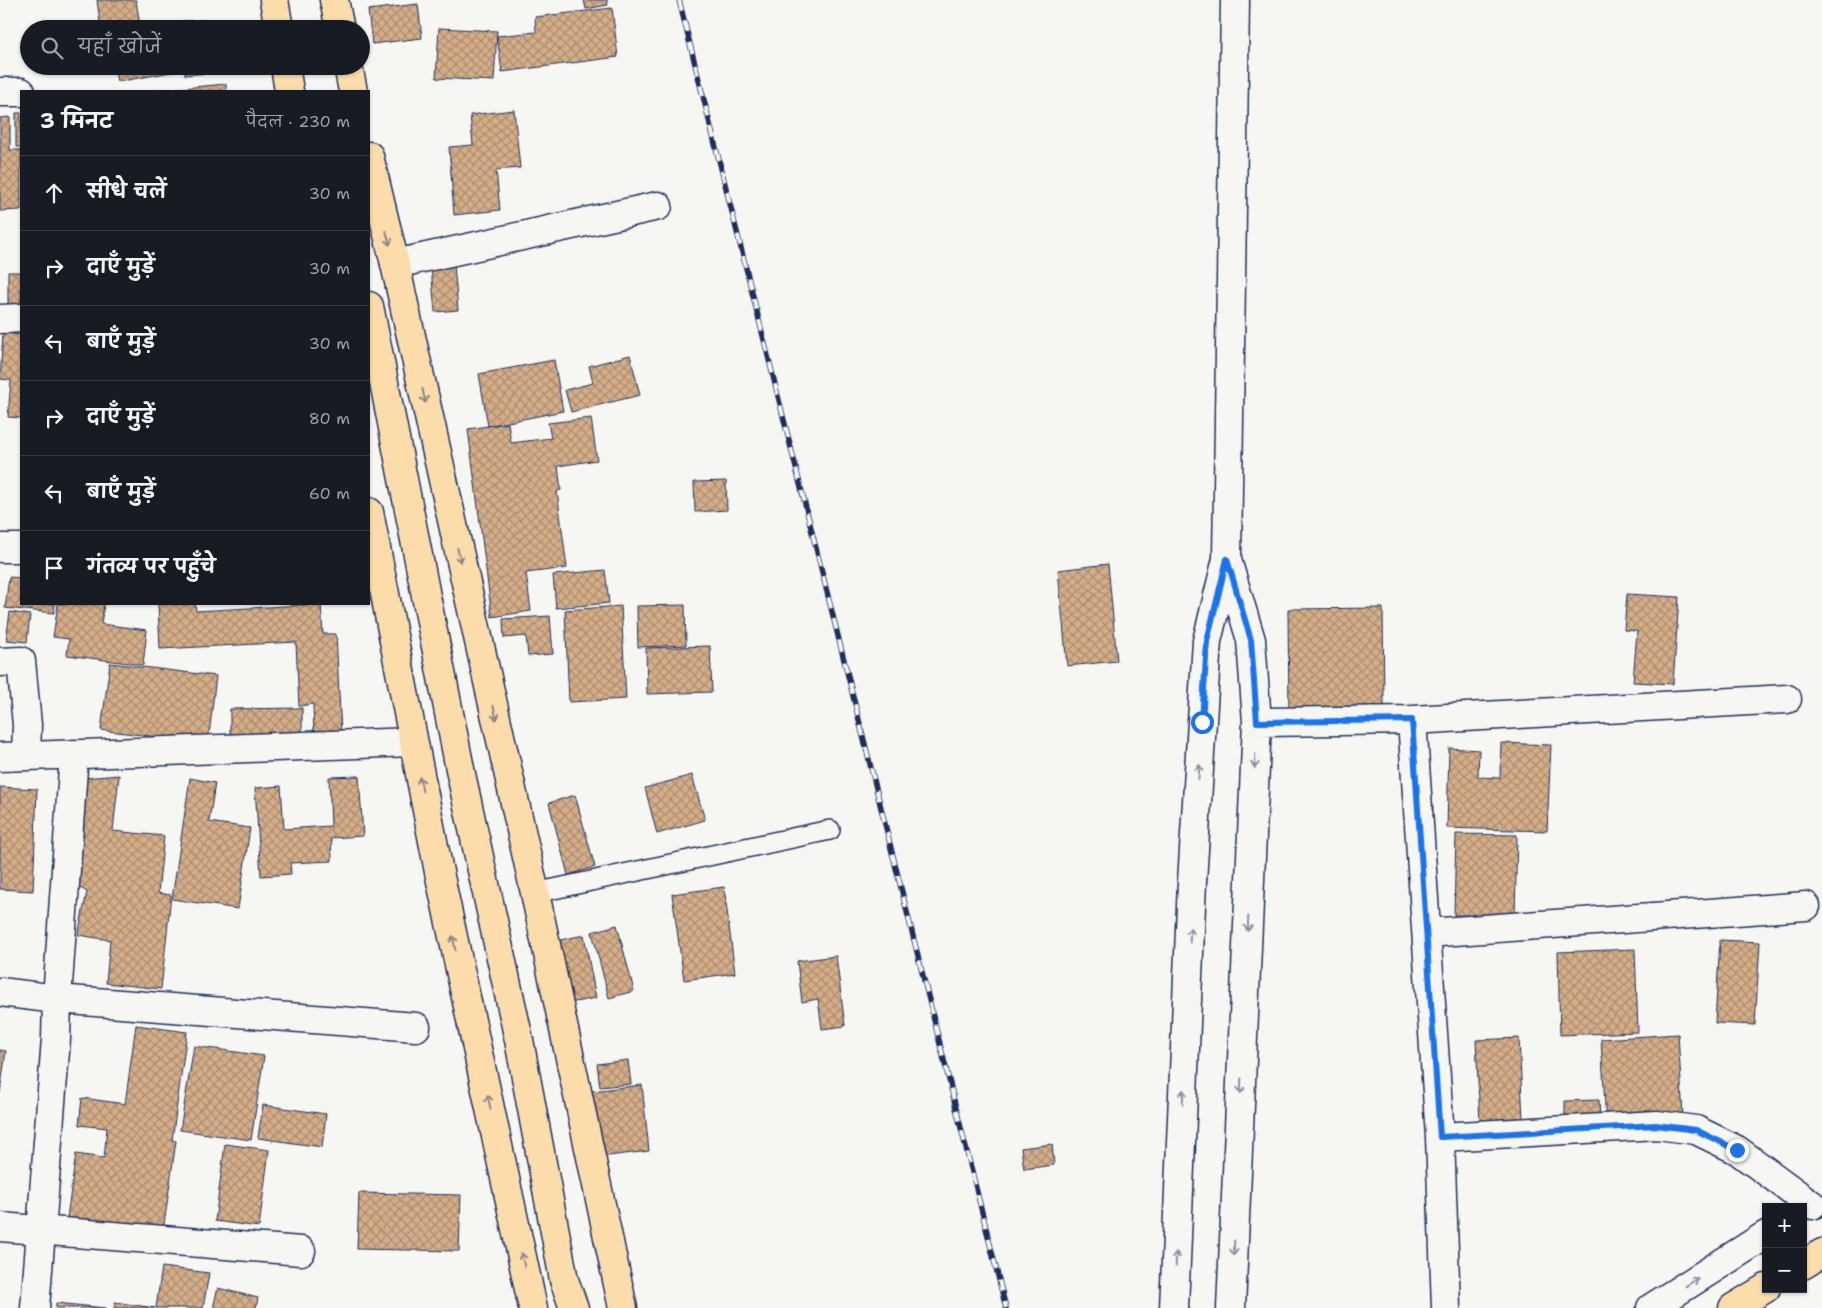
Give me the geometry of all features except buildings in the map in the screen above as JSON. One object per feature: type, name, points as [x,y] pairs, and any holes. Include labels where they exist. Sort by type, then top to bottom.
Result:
[{"type":"main road","points":[[274,0],[277,20]]},
{"type":"main road","points":[[334,0],[338,20]]},
{"type":"main road","points":[[286,75],[289,90]]},
{"type":"main road","points":[[350,75],[353,90]]},
{"type":"main road","points":[[370,160],[395,264],[535,893],[623,1308]]},
{"type":"main road","points":[[370,311],[459,764],[519,1040],[564,1280],[574,1308]]},
{"type":"main road","points":[[370,517],[438,872],[534,1308]]},
{"type":"main road","points":[[1807,1262],[1822,1253]]},
{"type":"main road","points":[[1733,1308],[1762,1290]]},
{"type":"street","points":[[1174,1308],[1192,882],[1207,641],[1227,559],[1236,0]]},
{"type":"street","points":[[0,92],[20,92]]},
{"type":"street","points":[[395,264],[658,206]]},
{"type":"street","points":[[0,319],[20,318]]},
{"type":"street","points":[[0,548],[20,548]]},
{"type":"street","points":[[1227,559],[1251,640],[1257,722],[1232,1308]]},
{"type":"street","points":[[0,662],[22,661],[27,726],[13,756],[413,742]]},
{"type":"street","points":[[1257,722],[1412,720],[1787,699]]},
{"type":"street","points":[[1412,720],[1440,1137],[1446,1308]]},
{"type":"street","points":[[35,1308],[56,1039],[57,998],[74,754]]},
{"type":"street","points":[[1427,933],[1806,906]]},
{"type":"street","points":[[0,992],[416,1027]]},
{"type":"street","points":[[1440,1137],[1656,1125],[1696,1130],[1737,1150],[1812,1205]]},
{"type":"street","points":[[0,1227],[301,1251]]},
{"type":"street","points":[[1651,1308],[1762,1238]]},
{"type":"lane","points":[[535,893],[830,830]]},
{"type":"railway","points":[[679,0],[1006,1308]]},
{"type":"route","points":[[1202,722],[1207,641],[1227,559],[1251,640],[1257,722],[1412,720],[1440,1137],[1656,1125],[1696,1130],[1737,1150]]}]
